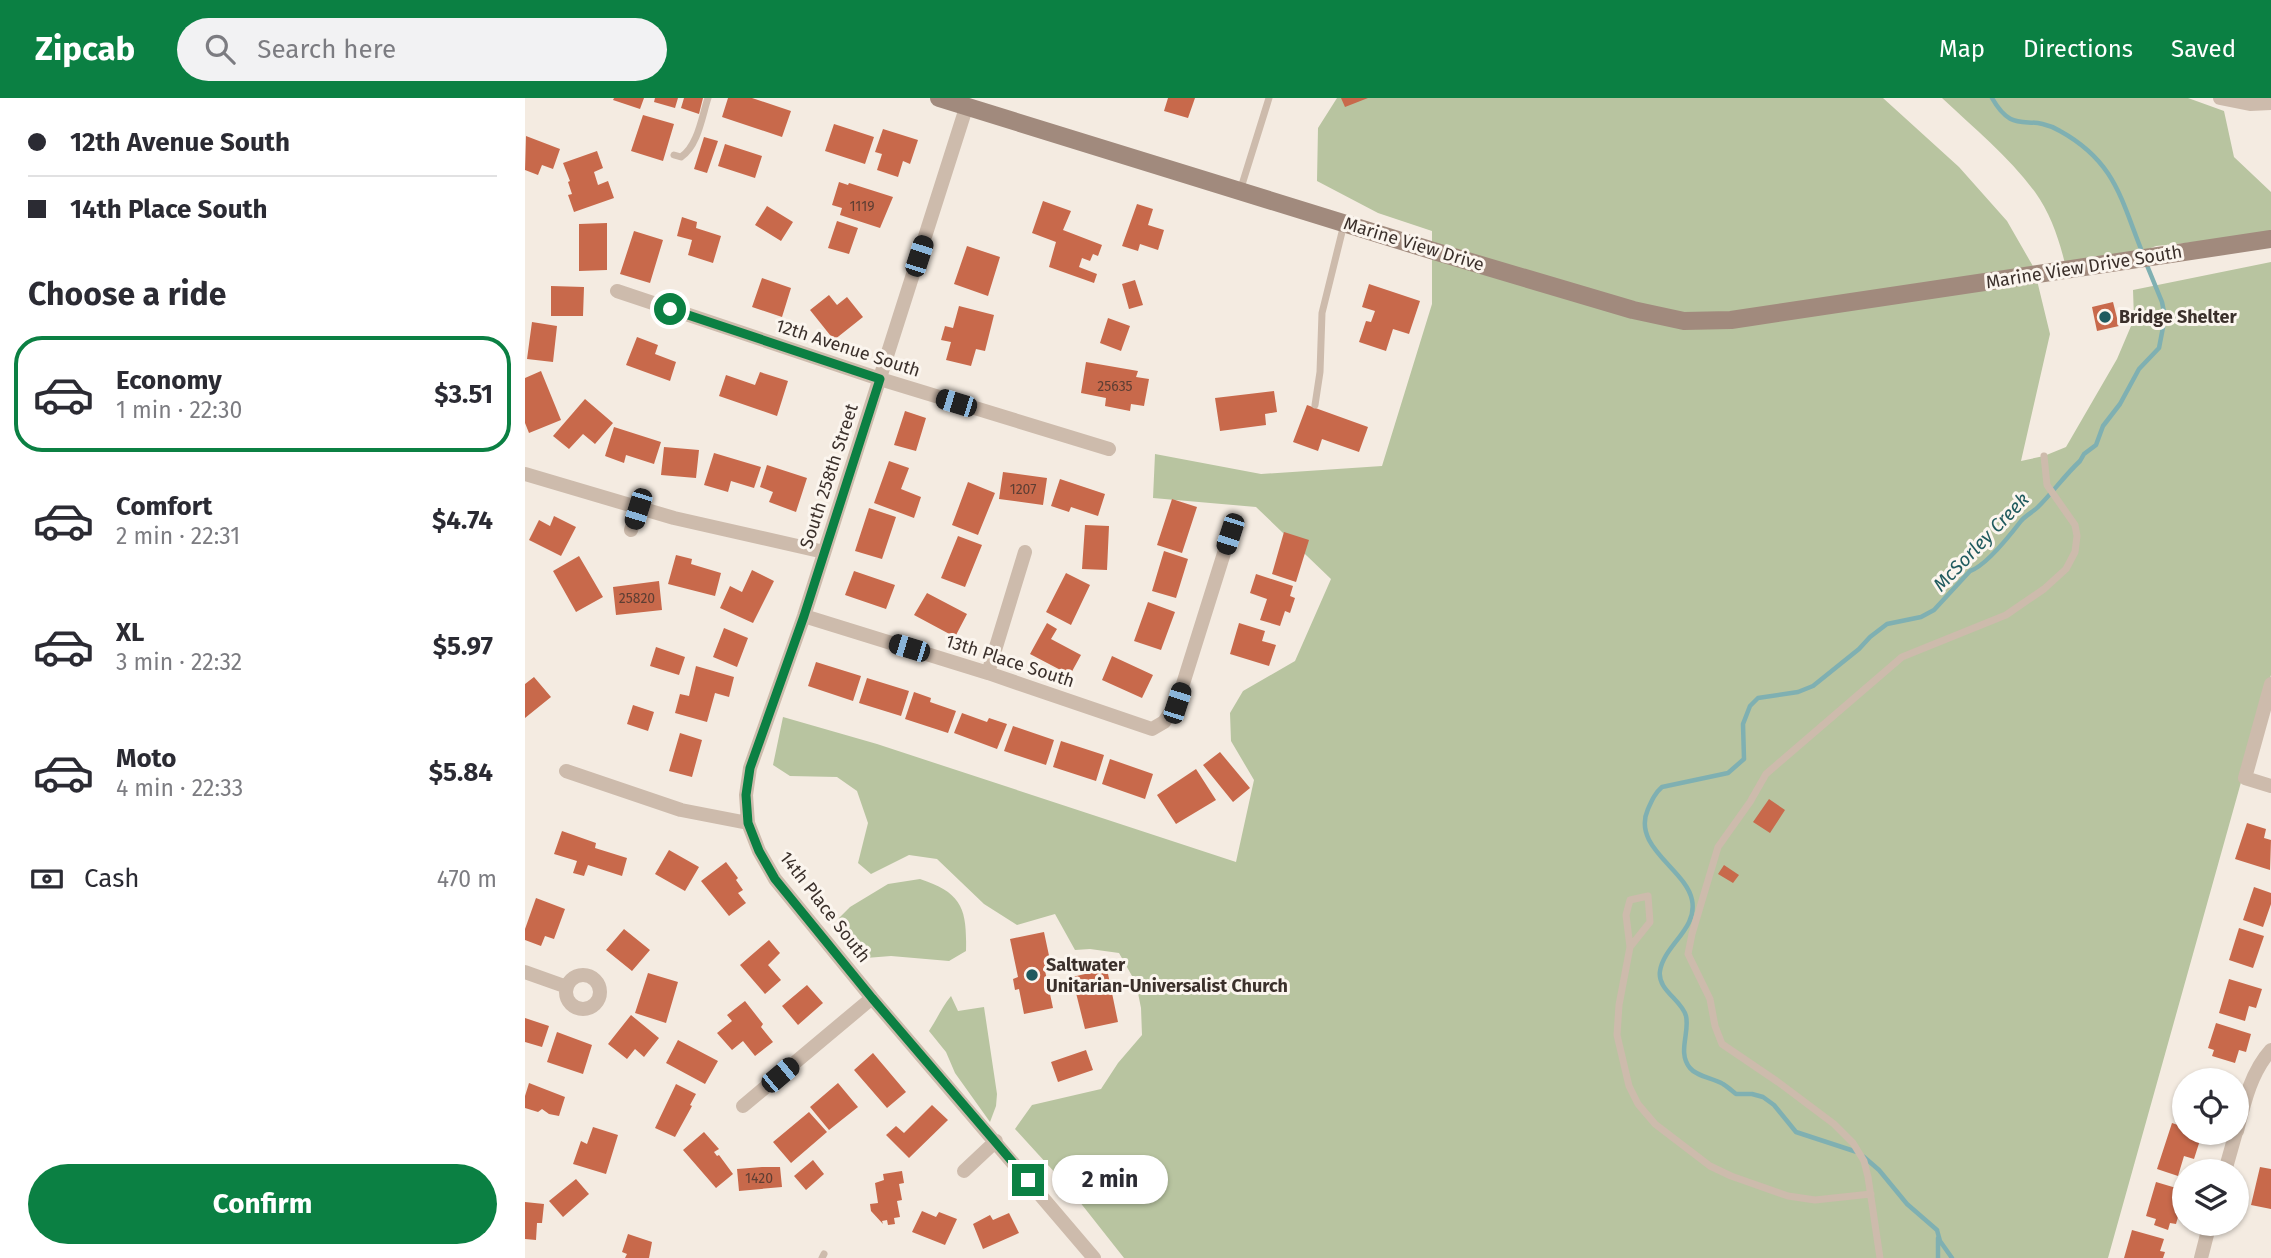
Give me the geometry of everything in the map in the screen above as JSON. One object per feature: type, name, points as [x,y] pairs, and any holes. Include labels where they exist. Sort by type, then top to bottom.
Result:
[{"type":"main road","name":"Marine View Drive","points":[[939,98],[1240,192],[1664,318],[1684,321],[1731,320],[1897,295]]},
{"type":"main road","name":"Marine View Drive South","points":[[1897,295],[2271,239]]},
{"type":"street","points":[[2227,100],[2271,103]]},
{"type":"street","name":"South 258th Street","points":[[804,616],[966,108]]},
{"type":"street","name":"12th Avenue South","points":[[617,291],[880,379],[1109,450]]},
{"type":"street","points":[[525,474],[638,509],[824,552]]},
{"type":"street","points":[[631,530],[638,509]]},
{"type":"street","name":"13th Place South","points":[[804,616],[988,673],[1152,729],[1162,725],[1177,703],[1230,534]]},
{"type":"street","points":[[988,673],[1025,552]]},
{"type":"street","name":"14th Place South","points":[[804,616],[750,768],[746,795],[748,823],[759,851],[775,879],[872,998],[1094,1258]]},
{"type":"street","points":[[2271,684],[2245,778],[2271,786]]},
{"type":"street","points":[[566,771],[681,810],[748,823]]},
{"type":"street","points":[[525,972],[567,987]]},
{"type":"street","points":[[743,1107],[872,998]]},
{"type":"street","points":[[2249,1090],[2260,1064],[2271,1050]]},
{"type":"street","points":[[964,1171],[996,1141]]},
{"type":"street","points":[[2201,1258],[2207,1236]]},
{"type":"lane","points":[[674,155],[681,157],[687,153],[708,98]]},
{"type":"lane","points":[[1240,192],[1269,98]]},
{"type":"lane","points":[[1315,405],[1320,372],[1322,313],[1344,223]]},
{"type":"lane","points":[[1880,1258],[1871,1194],[1861,1156],[1853,1143],[1835,1124],[1722,1044],[1715,1026],[1710,999],[1688,954],[1718,847],[1751,802],[1766,774],[1902,657],[2006,615],[2044,589],[2066,569],[2075,552],[2075,525],[2047,485],[2044,456]]},
{"type":"lane","points":[[1630,947],[1650,922],[1648,896],[1630,900],[1626,915],[1630,947],[1619,1004],[1617,1035],[1629,1086],[1638,1104],[1655,1124],[1710,1166],[1763,1188],[1788,1196],[1815,1200],[1871,1194]]},
{"type":"green space","points":[[1337,98],[1883,98],[1959,167],[2007,221],[2034,268],[2050,334],[2021,461],[2066,447],[2117,359],[2134,319],[2133,290],[2271,262],[2271,675],[2108,1258],[1124,1258],[1068,1187],[1015,1129],[1032,1105],[1101,1089],[1118,1063],[1142,1035],[1141,1008],[1136,983],[1119,953],[1075,950],[1055,914],[1017,925],[984,904],[937,859],[909,855],[871,874],[858,863],[868,823],[857,791],[837,777],[790,776],[773,765],[783,717],[877,744],[1236,862],[1254,780],[1231,741],[1230,713],[1243,691],[1295,661],[1331,579],[1256,507],[1153,498],[1155,454],[1261,474],[1382,466],[1432,304],[1432,231],[1378,213],[1317,181],[1318,128]]},
{"type":"green space","points":[[1942,98],[2188,98],[2224,111],[2234,157],[2271,192],[2271,231],[2156,246],[2132,255],[2066,268],[2054,228],[2035,192],[2003,155]]},
{"type":"green space","points":[[920,879],[945,890],[959,904],[965,924],[966,951],[949,961],[891,956],[866,958],[843,942],[837,929],[839,918],[850,907],[888,884]]},
{"type":"green space","points":[[951,996],[958,1011],[984,1007],[997,1094],[990,1122],[955,1073],[946,1052],[929,1031]]},
{"type":"building","points":[[644,98],[640,109],[613,100]]},
{"type":"building","points":[[655,98],[678,98],[675,108],[654,102]]},
{"type":"building","points":[[684,98],[703,98],[699,114],[681,108]]},
{"type":"building","points":[[728,98],[752,98],[791,111],[782,137],[722,117]]},
{"type":"building","points":[[1168,98],[1195,98],[1188,118],[1164,111]]},
{"type":"building","points":[[1341,98],[1368,98],[1345,107]]},
{"type":"building","points":[[643,115],[674,124],[663,161],[631,151]]},
{"type":"building","points":[[834,124],[874,137],[865,164],[825,151]]},
{"type":"building","points":[[883,129],[918,140],[910,164],[903,161],[898,177],[877,170],[882,154],[875,152]]},
{"type":"building","points":[[526,136],[560,149],[553,169],[542,165],[538,175],[525,170]]},
{"type":"building","points":[[704,137],[718,141],[707,173],[694,169]]},
{"type":"building","points":[[725,144],[762,156],[755,178],[718,166]]},
{"type":"building","points":[[597,151],[603,168],[594,172],[598,185],[608,181],[614,198],[574,212],[568,195],[572,194],[568,182],[570,181],[563,163]]},
{"type":"building","points":[[839,182],[893,197],[880,228],[840,215],[842,208],[832,205]]},
{"type":"building","points":[[1043,201],[1071,211],[1063,230],[1102,245],[1098,256],[1093,254],[1090,261],[1082,258],[1079,267],[1097,274],[1094,283],[1049,267],[1056,242],[1032,233]]},
{"type":"building","points":[[1137,204],[1153,209],[1148,225],[1164,230],[1158,250],[1140,244],[1138,251],[1122,246]]},
{"type":"building","points":[[767,206],[793,222],[781,241],[755,225]]},
{"type":"building","points":[[682,217],[697,222],[696,228],[721,236],[713,263],[688,255],[692,240],[677,236]]},
{"type":"building","points":[[837,221],[858,228],[849,254],[828,248]]},
{"type":"building","points":[[607,223],[607,270],[579,271],[579,224]]},
{"type":"building","points":[[634,231],[663,240],[650,283],[620,274]]},
{"type":"building","points":[[967,246],[1000,257],[988,296],[954,284]]},
{"type":"building","points":[[762,278],[791,288],[782,317],[752,307]]},
{"type":"building","points":[[1135,280],[1143,305],[1129,309],[1122,284]]},
{"type":"building","points":[[1369,284],[1420,301],[1409,334],[1393,329],[1386,351],[1359,342],[1366,321],[1371,322],[1375,311],[1362,307]]},
{"type":"building","points":[[551,286],[584,287],[583,316],[551,316]]},
{"type":"building","points":[[829,295],[837,305],[847,297],[863,317],[834,340],[810,310]]},
{"type":"building","name":"Bridge Shelter","points":[[2113,302],[2119,326],[2097,331],[2092,307]]},
{"type":"building","points":[[959,306],[994,315],[985,351],[976,349],[971,366],[946,360],[951,342],[941,340],[945,326],[953,328]]},
{"type":"building","points":[[1108,318],[1130,326],[1121,351],[1100,343]]},
{"type":"building","points":[[532,322],[557,326],[553,362],[527,359]]},
{"type":"building","points":[[637,337],[658,345],[655,354],[676,362],[670,381],[626,365]]},
{"type":"building","points":[[1086,362],[1138,371],[1136,377],[1149,379],[1144,406],[1131,404],[1130,411],[1105,406],[1106,398],[1081,393]]},
{"type":"building","points":[[541,371],[561,420],[529,433],[525,423],[525,378]]},
{"type":"building","points":[[760,372],[788,381],[777,416],[719,396],[726,375],[755,385]]},
{"type":"building","points":[[1274,391],[1277,412],[1265,414],[1266,425],[1220,431],[1215,398]]},
{"type":"building","points":[[585,399],[613,423],[595,444],[583,434],[569,449],[553,436]]},
{"type":"building","points":[[1307,405],[1368,427],[1359,452],[1322,439],[1318,451],[1293,442]]},
{"type":"building","points":[[905,411],[926,418],[916,451],[894,445]]},
{"type":"building","points":[[614,427],[661,442],[654,464],[626,455],[624,463],[605,456]]},
{"type":"building","points":[[664,447],[699,450],[696,478],[661,475]]},
{"type":"building","points":[[714,453],[761,467],[754,488],[731,481],[728,492],[704,485]]},
{"type":"building","points":[[889,461],[909,468],[901,489],[921,497],[914,518],[874,503]]},
{"type":"building","points":[[767,465],[807,478],[796,512],[769,502],[773,492],[760,487]]},
{"type":"building","points":[[1003,472],[1047,478],[1043,505],[999,499]]},
{"type":"building","points":[[1060,479],[1105,494],[1098,516],[1071,507],[1069,512],[1051,506]]},
{"type":"building","points":[[968,482],[995,493],[978,535],[952,525]]},
{"type":"building","points":[[1172,499],[1197,507],[1182,553],[1157,545]]},
{"type":"building","points":[[869,508],[896,517],[882,559],[855,551]]},
{"type":"building","points":[[554,516],[576,527],[561,556],[529,540],[539,520],[550,526]]},
{"type":"building","points":[[1085,525],[1109,526],[1107,570],[1082,569]]},
{"type":"building","points":[[1284,532],[1309,540],[1296,582],[1272,574]]},
{"type":"building","points":[[958,536],[982,545],[965,587],[941,578]]},
{"type":"building","points":[[1164,551],[1188,559],[1176,598],[1152,591]]},
{"type":"building","points":[[676,555],[692,559],[691,564],[721,573],[715,596],[668,584]]},
{"type":"building","points":[[579,556],[603,597],[576,612],[553,571]]},
{"type":"building","points":[[752,570],[774,581],[753,623],[720,608],[730,586],[742,592]]},
{"type":"building","points":[[854,571],[895,585],[886,609],[845,595]]},
{"type":"building","points":[[1066,573],[1090,585],[1071,625],[1046,612]]},
{"type":"building","points":[[1256,574],[1293,586],[1290,596],[1295,598],[1290,613],[1285,611],[1280,626],[1260,620],[1267,599],[1250,593]]},
{"type":"building","points":[[659,581],[662,610],[616,615],[613,587]]},
{"type":"building","points":[[927,593],[967,614],[955,637],[914,615]]},
{"type":"building","points":[[1148,602],[1175,612],[1161,650],[1134,641]]},
{"type":"building","points":[[1047,623],[1057,629],[1051,639],[1081,655],[1070,675],[1030,654]]},
{"type":"building","points":[[1239,623],[1265,631],[1262,641],[1276,645],[1269,666],[1230,654]]},
{"type":"building","points":[[724,628],[748,638],[737,667],[713,657]]},
{"type":"building","points":[[656,647],[685,657],[679,675],[650,666]]},
{"type":"building","points":[[1112,656],[1153,675],[1142,698],[1102,680]]},
{"type":"building","points":[[816,662],[861,676],[853,701],[808,686]]},
{"type":"building","points":[[696,666],[734,677],[729,697],[715,693],[707,722],[675,713],[680,694],[689,696]]},
{"type":"building","points":[[534,677],[551,697],[525,718],[525,684]]},
{"type":"building","points":[[867,678],[909,691],[901,716],[859,703]]},
{"type":"building","points":[[914,692],[931,698],[930,702],[956,711],[948,733],[905,719]]},
{"type":"building","points":[[633,705],[654,712],[648,731],[627,724]]},
{"type":"building","points":[[962,713],[987,722],[989,718],[1007,724],[997,749],[954,733]]},
{"type":"building","points":[[1013,726],[1054,740],[1046,765],[1004,751]]},
{"type":"building","points":[[680,733],[702,740],[692,777],[669,771]]},
{"type":"building","points":[[1061,741],[1104,755],[1096,781],[1053,767]]},
{"type":"building","points":[[1220,752],[1250,788],[1233,802],[1203,765]]},
{"type":"building","points":[[1110,759],[1153,774],[1145,799],[1102,784]]},
{"type":"building","points":[[1196,769],[1216,800],[1176,824],[1157,795]]},
{"type":"building","points":[[1769,799],[1785,810],[1770,833],[1753,822]]},
{"type":"building","points":[[2247,823],[2266,829],[2264,838],[2271,840],[2270,870],[2235,859]]},
{"type":"building","points":[[562,831],[596,843],[595,848],[627,858],[622,876],[588,865],[584,876],[573,873],[577,861],[554,854]]},
{"type":"building","points":[[669,850],[699,867],[685,891],[655,874]]},
{"type":"building","points":[[726,862],[738,878],[736,880],[743,890],[738,893],[746,903],[729,916],[701,881]]},
{"type":"building","points":[[1724,865],[1739,875],[1733,883],[1718,874]]},
{"type":"building","points":[[2254,887],[2271,893],[2271,904],[2263,927],[2243,920]]},
{"type":"building","points":[[536,898],[565,909],[554,939],[545,936],[541,946],[525,940],[525,929]]},
{"type":"building","points":[[2239,928],[2264,936],[2253,968],[2229,960]]},
{"type":"building","points":[[624,929],[650,950],[632,971],[606,950]]},
{"type":"building","name":"Saltwater Unitarian-Universalist Church","points":[[1044,932],[1051,965],[1044,966],[1053,1008],[1024,1014],[1019,989],[1015,990],[1013,979],[1018,977],[1010,939]]},
{"type":"building","points":[[769,940],[780,953],[768,965],[781,980],[765,994],[740,965]]},
{"type":"building","points":[[1107,969],[1118,1022],[1085,1029],[1072,977]]},
{"type":"building","points":[[648,973],[678,982],[666,1023],[635,1013]]},
{"type":"building","points":[[2229,979],[2262,989],[2256,1008],[2249,1006],[2245,1021],[2219,1013]]},
{"type":"building","points":[[807,985],[823,1003],[798,1025],[782,1006]]},
{"type":"building","points":[[745,1001],[773,1042],[755,1056],[743,1041],[732,1050],[717,1033],[732,1021],[727,1015]]},
{"type":"building","points":[[631,1015],[659,1038],[644,1057],[635,1049],[627,1059],[608,1044]]},
{"type":"building","points":[[525,1018],[549,1026],[542,1047],[525,1042]]},
{"type":"building","points":[[2216,1023],[2251,1034],[2246,1052],[2239,1050],[2235,1063],[2212,1056],[2214,1050],[2208,1048]]},
{"type":"building","points":[[557,1032],[592,1045],[583,1074],[547,1062]]},
{"type":"building","points":[[678,1040],[718,1061],[705,1084],[666,1063]]},
{"type":"building","points":[[1086,1050],[1093,1070],[1058,1082],[1051,1062]]},
{"type":"building","points":[[873,1053],[906,1092],[887,1108],[854,1070]]},
{"type":"building","points":[[529,1083],[565,1097],[559,1116],[542,1109],[538,1112],[525,1108]]},
{"type":"building","points":[[838,1083],[858,1107],[829,1130],[810,1107]]},
{"type":"building","points":[[676,1084],[696,1094],[675,1137],[655,1128]]},
{"type":"building","points":[[932,1105],[948,1120],[909,1158],[886,1135],[896,1126],[904,1133]]},
{"type":"building","points":[[809,1112],[827,1132],[791,1163],[773,1142]]},
{"type":"building","points":[[2172,1123],[2172,1145],[2198,1145],[2194,1159],[2184,1156],[2183,1159],[2172,1159],[2172,1174],[2157,1169]]},
{"type":"building","points":[[593,1127],[618,1135],[606,1174],[573,1164],[581,1141],[587,1144]]},
{"type":"building","points":[[704,1132],[719,1149],[714,1152],[733,1174],[716,1188],[683,1150]]},
{"type":"building","points":[[813,1160],[824,1174],[806,1190],[794,1176]]},
{"type":"building","points":[[780,1167],[782,1187],[739,1191],[737,1169]]},
{"type":"building","points":[[2260,1167],[2271,1169],[2271,1209],[2251,1205]]},
{"type":"building","points":[[902,1171],[904,1183],[899,1184],[902,1200],[897,1201],[900,1217],[894,1218],[895,1224],[888,1225],[887,1220],[882,1221],[883,1224],[871,1211],[870,1204],[878,1203],[875,1183],[884,1180],[883,1174]]},
{"type":"building","points":[[576,1179],[589,1194],[563,1217],[549,1201]]},
{"type":"building","points":[[2156,1182],[2172,1187],[2172,1223],[2168,1230],[2154,1225],[2156,1219],[2146,1216]]},
{"type":"building","points":[[525,1202],[544,1204],[542,1223],[537,1223],[536,1240],[525,1239]]},
{"type":"building","points":[[922,1211],[936,1217],[939,1212],[957,1219],[945,1245],[912,1232]]},
{"type":"building","points":[[1009,1213],[1019,1233],[983,1249],[973,1224],[990,1215],[993,1220]]},
{"type":"building","points":[[2132,1230],[2164,1239],[2160,1251],[2165,1252],[2163,1258],[2124,1258]]},
{"type":"building","points":[[628,1234],[652,1242],[649,1258],[625,1258],[627,1254],[622,1252]]},
{"type":"waterway","name":"McSorley Creek","points":[[1992,98],[2007,117],[2015,121],[2049,126],[2079,143],[2093,156],[2114,184],[2143,254]]},
{"type":"waterway","name":"McSorley Creek","points":[[1857,1152],[1796,1132],[1774,1105],[1763,1097],[1736,1094],[1727,1086],[1693,1071],[1686,1062],[1686,1016],[1662,984],[1660,971],[1668,953],[1690,920],[1692,900],[1688,889],[1661,857],[1647,835],[1645,823],[1648,809],[1662,787],[1728,773],[1744,759],[1743,724],[1750,706],[1758,698],[1798,692],[1813,686],[1887,624],[1921,617],[1934,610],[1970,571],[1991,556],[2084,454],[2096,445],[2103,426],[2120,404],[2139,369],[2159,348],[2165,317],[2162,302],[2146,263]]},
{"type":"waterway","name":"McSorley Creek","points":[[1864,1157],[1879,1170],[1907,1204],[1937,1230]]},
{"type":"waterway","points":[[1937,1230],[1940,1241],[1952,1258]]},
{"type":"waterway","points":[[1938,1238],[1938,1258]]},
{"type":"place","name":"Bridge Shelter","points":[[2105,317]]},
{"type":"place","name":"Saltwater Unitarian-Universalist Church","points":[[1032,975]]},
{"type":"route","points":[[670,309],[880,379],[804,616],[750,768],[746,795],[748,823],[759,851],[775,879],[872,998],[1028,1180]]}]
